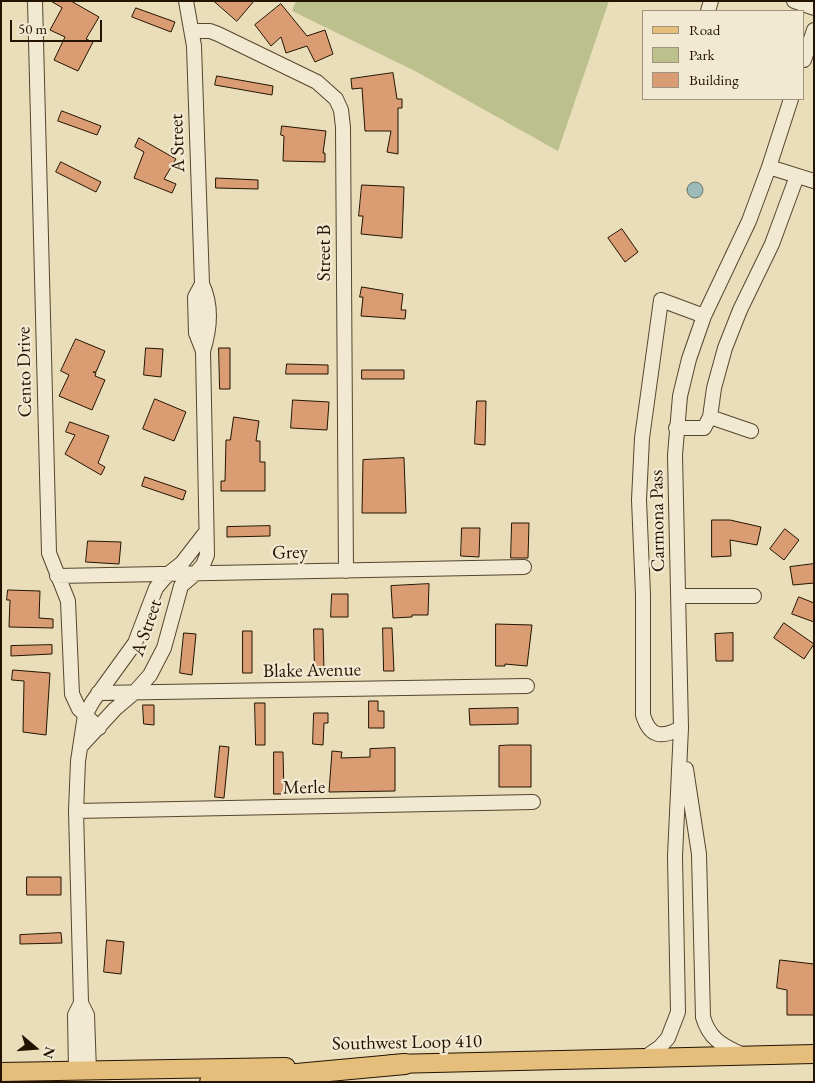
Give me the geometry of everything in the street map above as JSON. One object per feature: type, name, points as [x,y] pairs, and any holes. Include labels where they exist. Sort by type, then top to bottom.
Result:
[{"type":"highway","points":[[210,1082],[404,1064]]},
{"type":"main road","name":"Southwest Loop 410","points":[[1,1072],[404,1064],[740,1054],[814,1054]]},
{"type":"street","name":"Cento Drive","points":[[35,1],[49,553],[68,601],[72,694],[79,709],[99,728]]},
{"type":"street","name":"A Street","points":[[80,747],[115,709],[134,693],[158,663],[182,586],[203,565],[207,555],[203,351],[196,333],[195,297],[202,284],[194,46],[186,1]]},
{"type":"street","points":[[794,1],[814,8]]},
{"type":"street","points":[[805,57],[814,30]]},
{"type":"street","name":"Street B","points":[[192,31],[210,31],[218,34],[318,82],[336,99],[341,110],[343,128],[346,571]]},
{"type":"street","name":"Carmona Pass","points":[[644,1058],[660,1047],[668,1038],[678,1012],[675,856],[681,728],[675,455],[680,396],[704,316],[748,221],[769,167],[791,100]]},
{"type":"street","points":[[769,167],[814,181]]},
{"type":"street","points":[[676,428],[704,428],[710,417],[714,388],[725,348],[740,310],[772,244],[797,176]]},
{"type":"street","points":[[681,728],[671,734],[656,734],[646,726],[643,715],[643,595],[639,500],[642,438],[661,300],[704,316]]},
{"type":"street","points":[[710,417],[751,431]]},
{"type":"street","name":"A Street","points":[[82,1071],[87,1015],[81,1003],[76,811],[78,761],[85,715],[98,693],[135,643],[156,588],[168,574],[182,563],[206,532]]},
{"type":"street","name":"Grey","points":[[57,576],[524,567]]},
{"type":"street","points":[[678,596],[754,596]]},
{"type":"street","name":"Blake Avenue","points":[[98,693],[527,686]]},
{"type":"street","name":"Carmona Pass","points":[[681,728],[699,854],[703,1017],[706,1029],[718,1042],[740,1054]]},
{"type":"street","name":"Merle","points":[[76,811],[533,802]]},
{"type":"street","points":[[677,921],[701,921]]},
{"type":"green space","points":[[296,1],[609,1],[558,151],[415,71],[292,11]]},
{"type":"water","points":[[692,182],[698,182],[703,187],[701,196],[692,198],[687,193],[687,187]]},
{"type":"building","points":[[51,1],[71,1],[99,17],[86,39],[93,42],[78,71],[54,60],[65,37],[50,30],[62,8]]},
{"type":"building","points":[[214,1],[254,1],[237,21]]},
{"type":"building","points":[[281,4],[307,36],[325,30],[333,54],[315,62],[307,46],[286,53],[281,37],[271,46],[255,25]]},
{"type":"building","points":[[136,8],[175,22],[171,32],[132,17]]},
{"type":"building","points":[[393,73],[397,99],[402,99],[402,108],[398,108],[398,154],[387,152],[391,131],[365,131],[362,88],[352,89],[351,79]]},
{"type":"building","points":[[217,76],[273,86],[272,95],[215,85]]},
{"type":"building","points":[[62,111],[101,126],[97,135],[58,121]]},
{"type":"building","points":[[282,126],[326,131],[323,153],[325,153],[325,162],[283,161],[284,136],[281,135]]},
{"type":"building","points":[[139,138],[176,159],[164,179],[176,184],[172,193],[134,178],[144,152],[135,147]]},
{"type":"building","points":[[61,162],[101,182],[96,192],[56,172]]},
{"type":"building","points":[[216,178],[258,180],[258,189],[216,188]]},
{"type":"building","points":[[362,185],[404,187],[402,238],[361,234],[363,216],[359,216]]},
{"type":"building","points":[[622,229],[638,252],[625,262],[608,238]]},
{"type":"building","points":[[362,287],[403,294],[401,310],[406,310],[405,319],[361,316],[363,297],[360,297]]},
{"type":"building","points":[[76,339],[105,351],[96,372],[93,372],[96,373],[95,376],[105,380],[92,410],[59,396],[69,375],[61,371]]},
{"type":"building","points":[[146,348],[163,349],[161,377],[144,375]]},
{"type":"building","points":[[219,348],[230,348],[230,389],[220,389]]},
{"type":"building","points":[[287,364],[328,365],[328,374],[286,374]]},
{"type":"building","points":[[362,370],[404,370],[404,379],[362,379]]},
{"type":"building","points":[[155,399],[186,412],[174,441],[143,429]]},
{"type":"building","points":[[293,400],[329,402],[327,430],[291,428]]},
{"type":"building","points":[[477,401],[486,401],[485,445],[475,444]]},
{"type":"building","points":[[234,417],[259,421],[256,441],[260,441],[260,462],[265,462],[265,491],[221,491],[221,481],[225,481],[226,440],[230,440]]},
{"type":"building","points":[[70,422],[109,436],[98,463],[105,467],[101,475],[65,454],[75,435],[66,432]]},
{"type":"building","points":[[404,458],[406,513],[362,513],[363,460]]},
{"type":"building","points":[[145,477],[186,491],[183,500],[142,486]]},
{"type":"building","points":[[712,520],[730,520],[761,527],[757,545],[730,540],[731,556],[712,557]]},
{"type":"building","points":[[512,523],[529,523],[528,558],[511,558]]},
{"type":"building","points":[[270,526],[270,536],[227,537],[227,527]]},
{"type":"building","points":[[462,528],[480,528],[479,557],[461,556]]},
{"type":"building","points":[[785,529],[799,540],[784,560],[770,549]]},
{"type":"building","points":[[88,541],[121,542],[119,564],[86,562]]},
{"type":"building","points":[[814,564],[814,583],[793,585],[790,567]]},
{"type":"building","points":[[429,584],[428,615],[393,618],[391,586]]},
{"type":"building","points":[[8,590],[40,591],[39,618],[53,619],[53,628],[9,627],[10,600],[7,600]]},
{"type":"building","points":[[332,594],[348,594],[348,617],[331,617]]},
{"type":"building","points":[[799,597],[814,603],[814,622],[792,614]]},
{"type":"building","points":[[784,623],[814,644],[804,659],[774,638]]},
{"type":"building","points":[[496,624],[532,625],[527,666],[505,664],[505,666],[496,666]]},
{"type":"building","points":[[383,628],[392,628],[394,671],[384,671]]},
{"type":"building","points":[[314,629],[323,629],[324,672],[315,673]]},
{"type":"building","points":[[243,631],[252,631],[252,673],[243,673]]},
{"type":"building","points":[[184,633],[196,634],[192,675],[180,673]]},
{"type":"building","points":[[733,633],[733,661],[716,661],[715,634]]},
{"type":"building","points":[[52,645],[52,654],[11,656],[11,646]]},
{"type":"building","points":[[13,670],[50,673],[46,735],[23,732],[24,681],[12,680]]},
{"type":"building","points":[[369,701],[378,701],[378,711],[384,711],[384,728],[369,728]]},
{"type":"building","points":[[255,703],[265,703],[265,745],[256,745]]},
{"type":"building","points":[[143,705],[154,705],[154,725],[144,724]]},
{"type":"building","points":[[518,708],[518,724],[470,725],[469,709]]},
{"type":"building","points":[[314,713],[328,713],[328,723],[324,723],[323,745],[313,744]]},
{"type":"building","points":[[531,745],[531,787],[499,787],[499,746]]},
{"type":"building","points":[[220,746],[229,747],[224,798],[215,797]]},
{"type":"building","points":[[395,748],[395,791],[329,792],[332,751],[342,752],[341,758],[370,757],[370,749]]},
{"type":"building","points":[[274,752],[283,752],[284,794],[274,794]]},
{"type":"building","points":[[27,877],[61,877],[61,895],[27,895]]},
{"type":"building","points":[[61,933],[62,943],[20,944],[20,935]]},
{"type":"building","points":[[107,940],[124,942],[121,974],[104,972]]},
{"type":"building","points":[[780,960],[814,964],[814,1015],[787,1015],[787,990],[777,988]]}]
